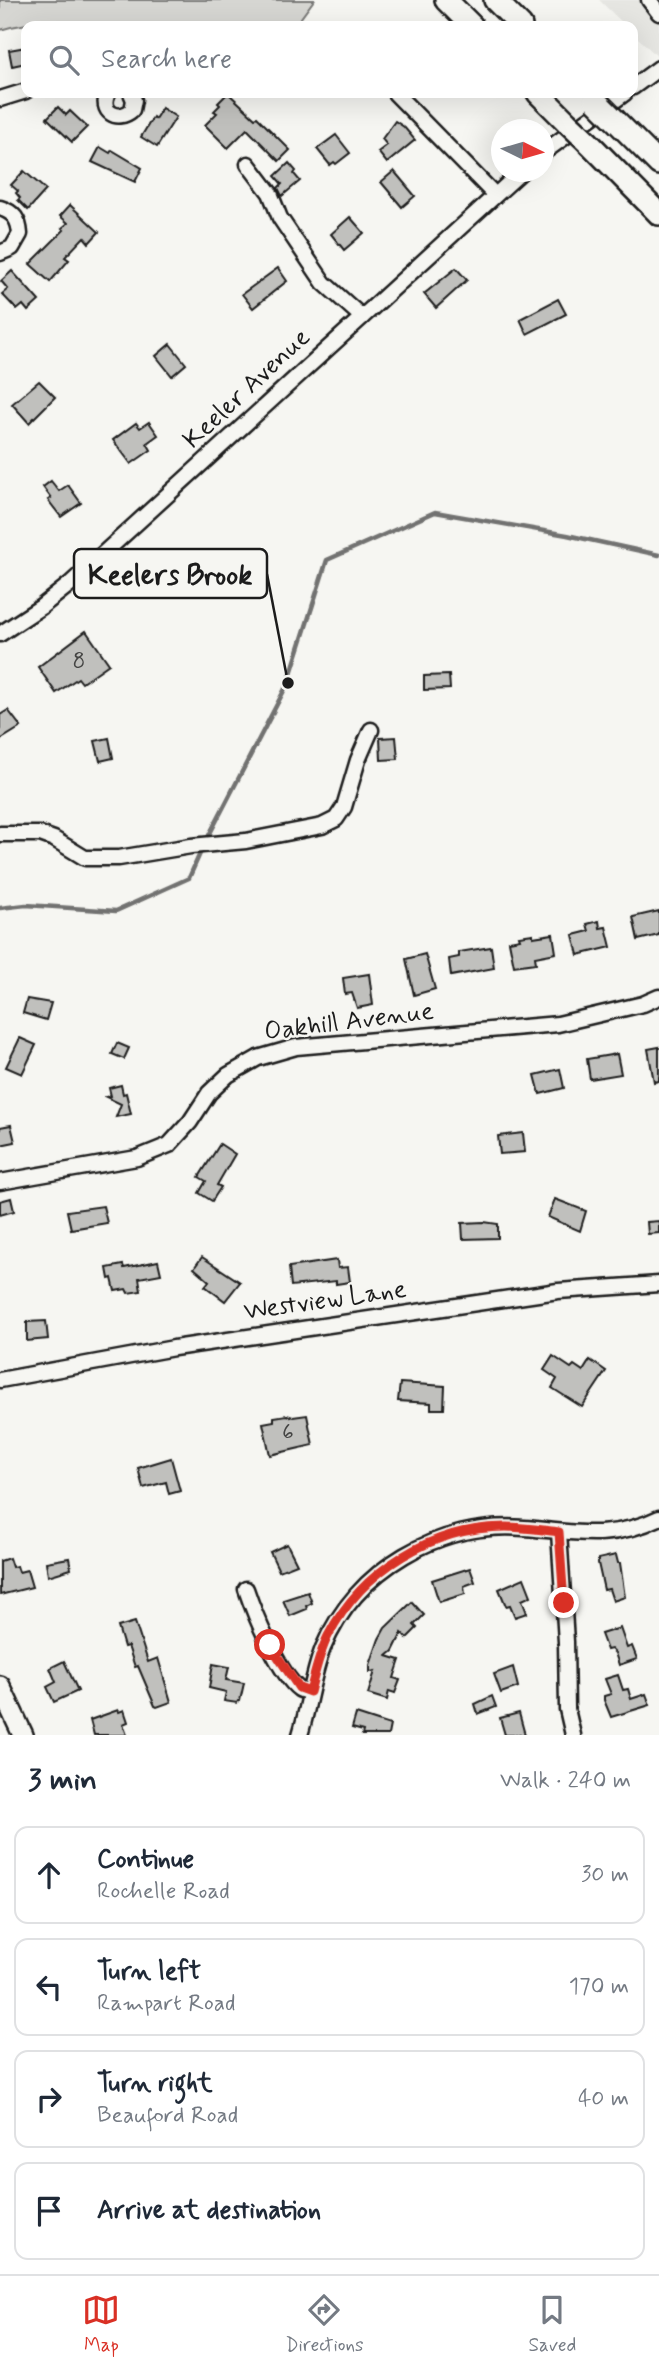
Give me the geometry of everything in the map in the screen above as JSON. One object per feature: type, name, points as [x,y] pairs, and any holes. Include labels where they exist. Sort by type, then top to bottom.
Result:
[{"type":"highway","points":[[446,0],[467,21]]},
{"type":"highway","points":[[495,0],[516,21]]},
{"type":"highway","points":[[543,98],[659,214]]},
{"type":"highway","points":[[593,98],[659,164]]},
{"type":"main road","points":[[0,1686],[23,1735]]},
{"type":"street","points":[[649,0],[659,13]]},
{"type":"street","points":[[638,83],[659,68]]},
{"type":"street","points":[[0,99],[21,93]]},
{"type":"street","points":[[106,98],[106,108],[113,116],[118,117],[132,110],[133,98]]},
{"type":"street","points":[[400,98],[495,195]]},
{"type":"street","points":[[554,145],[618,98]]},
{"type":"street","points":[[248,164],[270,193],[280,218],[324,283],[362,317]]},
{"type":"street","name":"Keeler Avenue","points":[[0,634],[70,584],[510,182]]},
{"type":"street","points":[[0,208],[16,218],[20,234],[12,248],[0,253]]},
{"type":"street","points":[[0,834],[40,834],[54,839],[85,858],[119,858],[322,826],[336,819],[344,807],[358,760],[371,730]]},
{"type":"street","name":"Oakhill Avenue","points":[[0,1182],[137,1158],[169,1145],[190,1122],[209,1093],[228,1075],[258,1058],[296,1047],[558,1024],[643,1004],[659,997]]},
{"type":"street","name":"Westview Lane","points":[[0,1380],[174,1348],[558,1291],[659,1284]]},
{"type":"street","points":[[300,1735],[322,1651],[336,1622],[366,1585],[398,1558],[434,1540],[471,1530],[506,1527],[595,1534],[623,1532],[659,1518]]},
{"type":"street","points":[[559,1532],[567,1709],[573,1735]]},
{"type":"street","points":[[246,1589],[257,1620],[282,1667],[299,1688],[310,1692]]},
{"type":"shaded area","points":[[0,0],[314,0],[299,21],[21,21],[21,25],[0,30]]},
{"type":"shaded area","points":[[599,0],[659,0],[659,58],[638,38],[638,21],[621,21]]},
{"type":"building","points":[[21,48],[21,64],[12,66],[9,50]]},
{"type":"building","points":[[223,98],[233,98],[290,150],[279,161],[247,129],[228,148],[205,125],[217,113],[214,111],[220,105],[218,103]]},
{"type":"building","points":[[58,107],[66,115],[70,111],[87,127],[72,142],[47,118]]},
{"type":"building","points":[[162,108],[176,117],[157,147],[141,137]]},
{"type":"building","points":[[395,121],[415,140],[387,163],[378,152],[387,145],[382,139]]},
{"type":"building","points":[[336,135],[350,153],[336,164],[334,162],[330,165],[317,149]]},
{"type":"building","points":[[100,147],[110,153],[112,150],[142,168],[135,182],[92,162]]},
{"type":"building","points":[[289,163],[300,181],[282,196],[278,188],[282,184],[275,176]]},
{"type":"building","points":[[24,171],[46,190],[28,210],[18,200],[18,191],[11,185]]},
{"type":"building","points":[[394,171],[415,196],[402,207],[381,182]]},
{"type":"building","points":[[70,205],[99,232],[89,243],[84,237],[65,257],[69,260],[50,282],[30,264],[64,230],[62,228],[68,223],[60,216]]},
{"type":"building","points":[[350,217],[364,233],[344,250],[331,234]]},
{"type":"building","points":[[278,268],[287,281],[253,308],[242,294]]},
{"type":"building","points":[[456,268],[467,280],[436,308],[424,294]]},
{"type":"building","points":[[12,271],[39,301],[28,311],[23,305],[17,310],[2,294],[8,289],[1,281]]},
{"type":"building","points":[[558,299],[566,314],[527,334],[520,319]]},
{"type":"building","points":[[170,344],[186,364],[172,376],[156,356]]},
{"type":"building","points":[[39,381],[55,397],[29,423],[12,404]]},
{"type":"building","points":[[149,422],[158,435],[147,443],[151,450],[131,464],[113,440],[136,423],[140,428]]},
{"type":"building","points":[[51,481],[59,491],[68,485],[81,503],[61,517],[48,500],[51,498],[43,487]]},
{"type":"building","points":[[86,631],[109,664],[82,683],[78,678],[56,693],[38,667]]},
{"type":"building","points":[[449,675],[450,689],[424,690],[424,676]]},
{"type":"building","points":[[8,710],[21,727],[0,740],[0,715]]},
{"type":"building","points":[[396,737],[398,759],[381,760],[380,738]]},
{"type":"building","points":[[109,738],[113,758],[100,761],[95,741]]},
{"type":"building","points":[[659,911],[659,935],[638,940],[633,917]]},
{"type":"building","points":[[599,921],[600,928],[606,927],[611,947],[578,955],[573,935],[589,931],[587,924]]},
{"type":"building","points":[[533,934],[533,937],[553,934],[556,953],[535,957],[536,963],[514,966],[509,941]]},
{"type":"building","points":[[491,947],[494,968],[451,976],[449,959],[459,957],[459,952]]},
{"type":"building","points":[[425,954],[435,989],[414,995],[406,959]]},
{"type":"building","points":[[369,974],[373,1005],[357,1008],[352,993],[345,994],[343,978]]},
{"type":"building","points":[[27,999],[51,1003],[46,1020],[23,1013]]},
{"type":"building","points":[[20,1038],[36,1045],[22,1074],[6,1067]]},
{"type":"building","points":[[117,1043],[129,1048],[124,1059],[112,1054]]},
{"type":"building","points":[[659,1047],[659,1081],[654,1082],[648,1049]]},
{"type":"building","points":[[617,1054],[621,1074],[590,1079],[587,1059]]},
{"type":"building","points":[[560,1069],[564,1088],[540,1094],[535,1075]]},
{"type":"building","points":[[121,1085],[123,1094],[126,1093],[131,1114],[116,1117],[121,1104],[106,1097],[111,1096],[109,1088]]},
{"type":"building","points":[[11,1125],[15,1142],[0,1145],[0,1127]]},
{"type":"building","points":[[523,1133],[525,1152],[500,1154],[498,1136]]},
{"type":"building","points":[[220,1144],[235,1154],[217,1185],[221,1187],[212,1201],[199,1193],[206,1181],[199,1177]]},
{"type":"building","points":[[11,1198],[14,1211],[0,1215],[0,1201]]},
{"type":"building","points":[[555,1199],[586,1211],[580,1231],[548,1217]]},
{"type":"building","points":[[103,1206],[107,1223],[71,1229],[67,1211]]},
{"type":"building","points":[[659,1221],[659,1233],[648,1234],[647,1222]]},
{"type":"building","points":[[462,1223],[498,1224],[498,1238],[463,1239]]},
{"type":"building","points":[[202,1257],[240,1282],[225,1301],[205,1286],[209,1281],[194,1268]]},
{"type":"building","points":[[337,1260],[338,1268],[348,1267],[350,1282],[291,1286],[289,1267]]},
{"type":"building","points":[[158,1261],[161,1274],[139,1278],[141,1291],[115,1291],[107,1268],[123,1265],[124,1268]]},
{"type":"building","points":[[46,1321],[48,1339],[27,1341],[27,1322]]},
{"type":"building","points":[[553,1356],[571,1368],[574,1365],[583,1371],[590,1360],[606,1371],[582,1407],[552,1388],[557,1379],[544,1370]]},
{"type":"building","points":[[400,1383],[445,1386],[444,1409],[431,1409],[431,1403],[398,1401]]},
{"type":"building","points":[[307,1415],[313,1445],[270,1455],[263,1423],[274,1421],[274,1417]]},
{"type":"building","points":[[171,1458],[180,1491],[169,1494],[166,1482],[143,1488],[138,1468]]},
{"type":"building","points":[[287,1544],[297,1564],[279,1571],[270,1552]]},
{"type":"building","points":[[616,1555],[620,1563],[625,1597],[613,1601],[609,1589],[604,1590],[598,1559]]},
{"type":"building","points":[[9,1558],[12,1567],[17,1566],[19,1572],[27,1570],[32,1587],[0,1595],[0,1561]]},
{"type":"building","points":[[69,1558],[71,1569],[48,1576],[46,1562]]},
{"type":"building","points":[[470,1568],[475,1582],[464,1586],[465,1594],[439,1602],[432,1580]]},
{"type":"building","points":[[524,1578],[531,1596],[522,1600],[527,1613],[515,1617],[510,1605],[506,1606],[499,1589]]},
{"type":"building","points":[[308,1592],[312,1603],[306,1606],[307,1609],[290,1616],[283,1600]]},
{"type":"building","points":[[412,1602],[424,1615],[407,1638],[402,1633],[393,1651],[387,1656],[400,1660],[394,1678],[400,1680],[395,1693],[389,1691],[387,1700],[368,1694],[375,1671],[370,1672],[370,1665],[379,1639],[385,1628]]},
{"type":"building","points":[[135,1622],[148,1662],[158,1658],[171,1702],[157,1707],[138,1666],[135,1667],[128,1646],[124,1647],[118,1627]]},
{"type":"building","points":[[620,1628],[627,1648],[632,1646],[637,1659],[619,1665],[615,1653],[611,1649],[607,1650],[601,1634]]},
{"type":"building","points":[[64,1661],[78,1691],[54,1702],[47,1687],[56,1682],[50,1668]]},
{"type":"building","points":[[213,1664],[229,1667],[226,1680],[244,1683],[240,1701],[224,1701],[226,1692],[209,1688]]},
{"type":"building","points":[[513,1667],[518,1687],[501,1693],[494,1674]]},
{"type":"building","points":[[618,1675],[623,1690],[628,1689],[631,1699],[646,1694],[650,1705],[611,1717],[604,1700],[604,1696],[611,1694],[605,1679]]},
{"type":"building","points":[[492,1696],[496,1707],[478,1714],[475,1704]]},
{"type":"building","points":[[124,1710],[128,1722],[123,1724],[127,1735],[94,1735],[90,1720]]},
{"type":"building","points":[[519,1713],[525,1735],[505,1735],[500,1718]]},
{"type":"building","points":[[356,1714],[390,1725],[388,1735],[362,1735],[363,1731],[352,1728]]},
{"type":"waterway","points":[[206,841],[288,683],[327,560],[435,512],[567,535],[659,555]]},
{"type":"waterway","points":[[0,908],[26,905],[116,911],[189,878],[202,849]]},
{"type":"place","name":"Keelers Brook","points":[[288,683]]},
{"type":"route","points":[[270,1645],[282,1667],[299,1688],[310,1692],[329,1635],[351,1601],[366,1585],[398,1558],[417,1548],[434,1540],[471,1530],[506,1527],[559,1532],[564,1603]]}]
